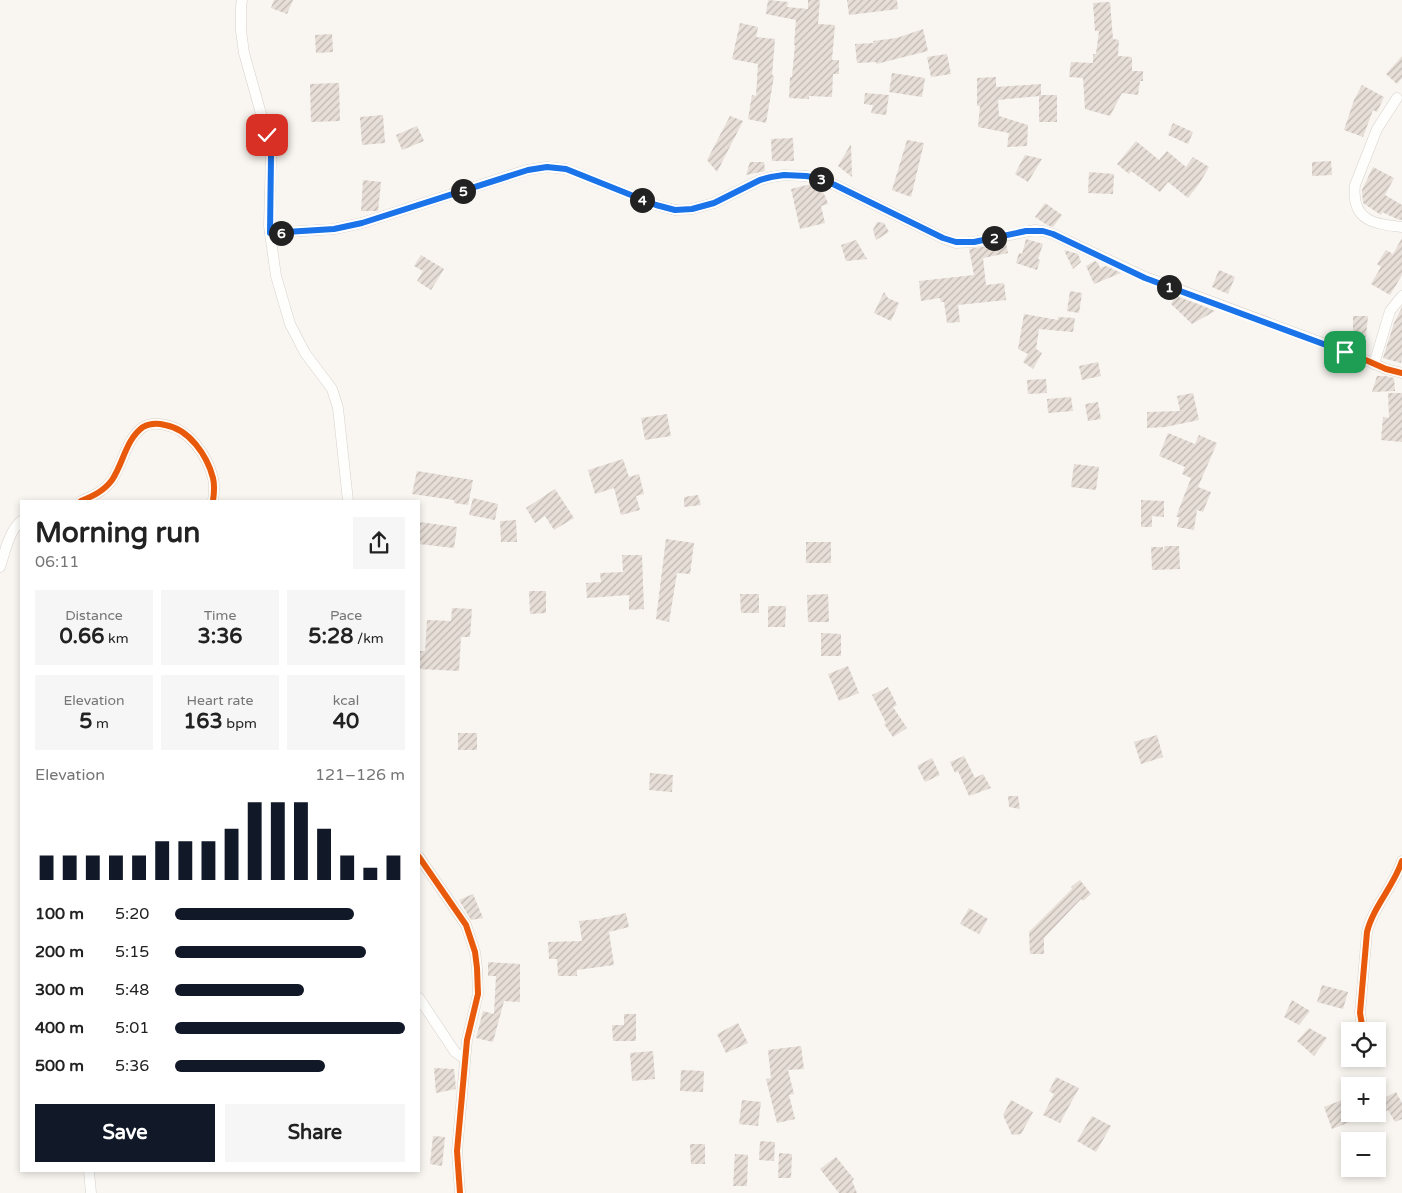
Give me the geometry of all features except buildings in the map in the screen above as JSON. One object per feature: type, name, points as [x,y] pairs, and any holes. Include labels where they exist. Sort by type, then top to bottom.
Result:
[{"type":"street","points":[[242,0],[241,31],[244,53],[271,156],[270,233],[276,276],[290,324],[305,353],[332,388],[338,408],[348,500]]},
{"type":"street","points":[[1396,98],[1372,139],[1355,185],[1354,199],[1358,210],[1374,224],[1402,227]]},
{"type":"street","points":[[270,233],[334,229],[362,223],[528,170],[547,167],[566,169],[656,205],[675,210],[692,209],[714,203],[766,178],[784,175],[806,176],[818,178],[835,185],[943,238],[956,242],[974,242],[1035,230],[1053,234],[1145,278],[1352,354],[1391,371],[1402,373]]},
{"type":"street","points":[[1374,364],[1390,311],[1402,296]]},
{"type":"street","points":[[83,500],[106,487],[113,479],[134,437],[143,427],[155,423],[179,429],[197,446],[210,467],[214,480],[212,500]]},
{"type":"street","points":[[0,567],[11,535],[20,522]]},
{"type":"street","points":[[420,859],[466,925],[475,952],[478,994],[468,1035],[465,1058],[457,1151],[460,1193]]},
{"type":"street","points":[[1362,1022],[1360,1013],[1367,932],[1371,921],[1396,877],[1402,861]]},
{"type":"street","points":[[420,1000],[455,1052],[465,1058]]},
{"type":"street","points":[[89,1172],[91,1193]]},
{"type":"cycle path","points":[[270,233],[334,229],[362,223],[527,170],[547,167],[566,169],[656,205],[675,210],[692,209],[714,203],[760,180],[771,177],[784,175],[806,176],[835,185],[956,243],[974,242],[1035,230],[1053,234],[1145,277],[1352,354],[1386,369],[1402,373]]},
{"type":"cycle path","points":[[83,500],[98,493],[109,484],[137,432],[151,424],[174,427],[196,444],[202,452],[213,478],[213,500]]},
{"type":"cycle path","points":[[420,858],[466,925],[475,952],[477,968],[478,994],[467,1040],[457,1151],[460,1193]]},
{"type":"cycle path","points":[[1362,1022],[1360,1013],[1367,932],[1374,914],[1402,861]]},
{"type":"route","points":[[267,135],[271,156],[270,233],[334,229],[362,223],[528,170],[547,167],[566,169],[656,205],[675,210],[692,209],[714,203],[760,180],[771,177],[784,175],[806,176],[818,178],[835,185],[943,238],[956,242],[974,242],[1035,230],[1053,234],[1145,278],[1345,352]]}]
